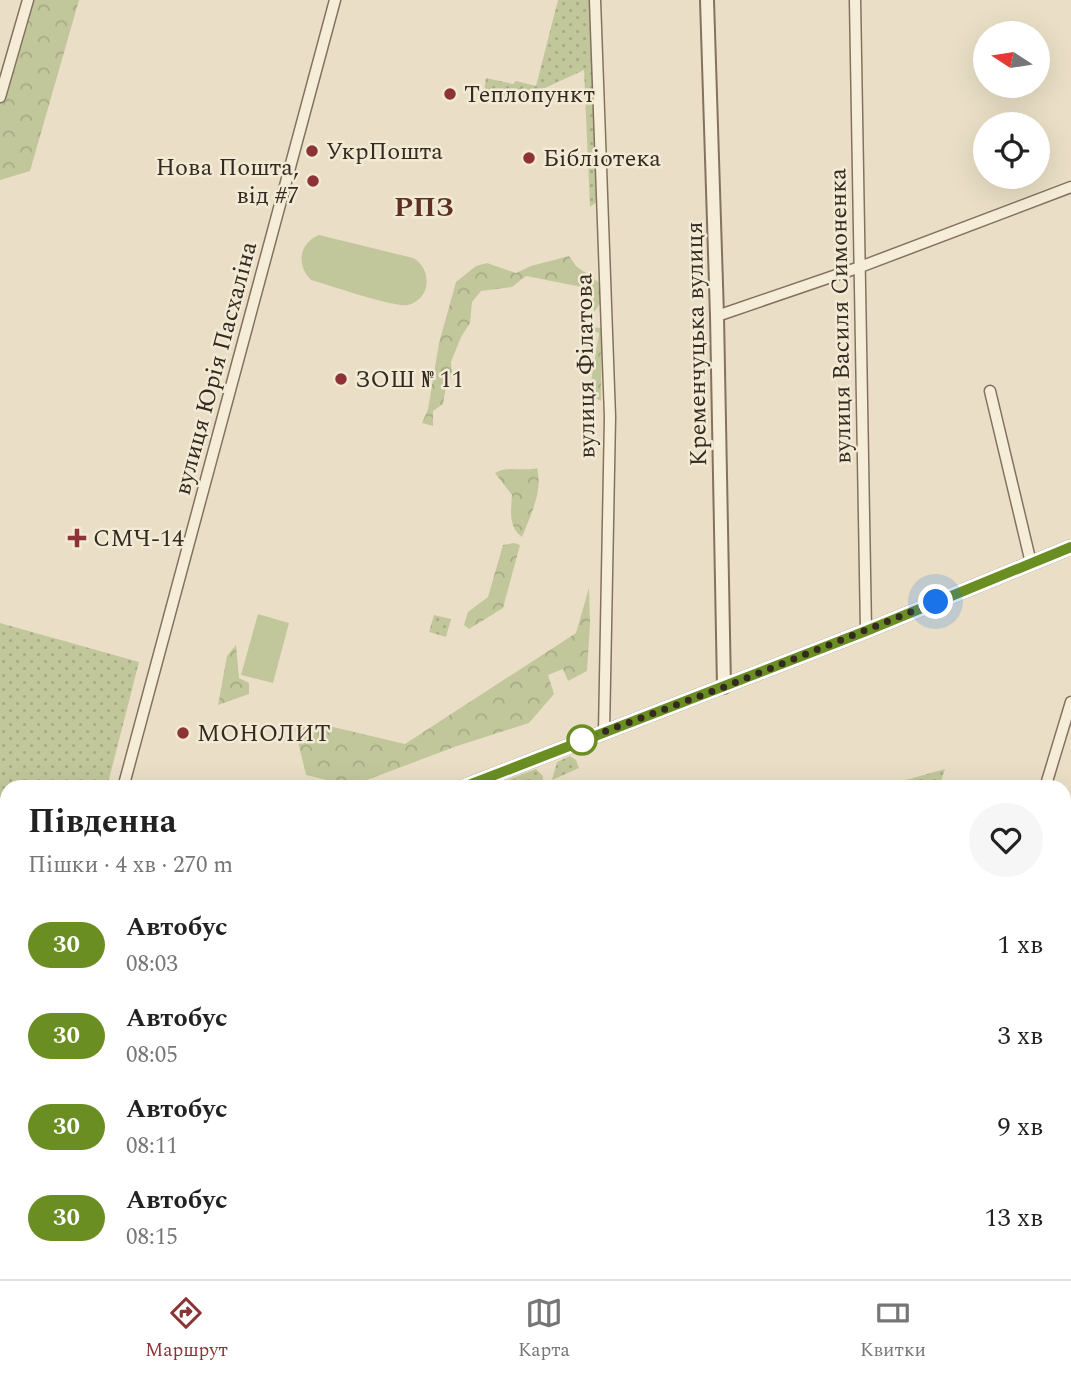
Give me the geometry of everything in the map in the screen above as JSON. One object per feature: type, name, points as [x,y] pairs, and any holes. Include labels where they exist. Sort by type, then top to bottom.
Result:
[{"type":"street","points":[[0,97],[28,0]]},
{"type":"street","name":"вулиця Юрія Пасхаліна","points":[[125,780],[335,0]]},
{"type":"street","name":"вулиця Філатова","points":[[595,0],[610,417],[604,732]]},
{"type":"street","name":"Кременчуцька вулиця","points":[[707,0],[717,316],[724,687]]},
{"type":"street","name":"вулиця Василя Симоненка","points":[[855,0],[866,631]]},
{"type":"street","points":[[717,316],[860,267],[1071,187]]},
{"type":"street","points":[[990,391],[1031,563]]},
{"type":"street","points":[[481,780],[866,631],[1071,547]]},
{"type":"street","points":[[1048,780],[1069,718],[1071,702]]},
{"type":"green space","points":[[28,0],[79,0],[30,171],[0,180],[0,97]]},
{"type":"green space","points":[[558,0],[591,0],[598,201],[590,207],[584,70],[521,99],[484,91],[486,78],[536,86]]},
{"type":"green space","points":[[319,235],[413,258],[424,269],[426,276],[427,283],[422,297],[416,302],[401,305],[311,280],[303,268],[302,255],[307,243]]},
{"type":"green space","points":[[569,256],[576,266],[601,284],[601,302],[594,312],[592,289],[526,276],[512,287],[481,291],[472,302],[470,323],[451,362],[452,375],[446,387],[443,404],[433,411],[433,426],[422,423],[428,409],[439,343],[456,282],[476,266],[487,263],[516,273]]},
{"type":"green space","points":[[585,327],[602,328],[601,401],[589,394],[599,333]]},
{"type":"green space","points":[[537,468],[537,494],[522,537],[512,523],[512,495],[495,473],[504,469]]},
{"type":"green space","points":[[503,545],[520,545],[503,608],[469,629],[464,625],[468,612],[488,597]]},
{"type":"green space","points":[[589,588],[587,671],[568,681],[563,669],[548,675],[554,694],[529,723],[457,746],[367,780],[326,780],[306,775],[295,729],[312,722],[405,744],[576,633]]},
{"type":"green space","points":[[258,614],[289,623],[273,683],[241,675]]},
{"type":"green space","points":[[434,615],[451,619],[446,637],[429,632]]},
{"type":"green space","points":[[0,623],[139,662],[109,780],[0,780]]},
{"type":"green space","points":[[236,645],[239,678],[249,683],[249,694],[218,705],[227,656]]},
{"type":"green space","points":[[570,756],[576,760],[579,768],[552,780],[557,762]]},
{"type":"green space","points":[[536,769],[543,776],[542,780],[507,780]]},
{"type":"green space","points":[[945,769],[941,780],[906,780]]},
{"type":"bus line","name":"30","points":[[481,780],[866,631],[1071,547]]},
{"type":"place","name":"Теплопункт","points":[[450,94]]},
{"type":"place","name":"УкрПошта","points":[[312,151]]},
{"type":"place","name":"Бібліотека","points":[[529,158]]},
{"type":"place","name":"Нова Пошта, від #7","points":[[313,181]]},
{"type":"place","name":"ЗОШ № 11","points":[[341,379]]},
{"type":"place","name":"СМЧ-14","points":[[77,538]]},
{"type":"place","name":"МОНОЛИТ","points":[[183,733]]},
{"type":"district","name":"РПЗ","points":[[424,206]]},
{"type":"route","points":[[582,740],[724,687],[936,602]]}]
